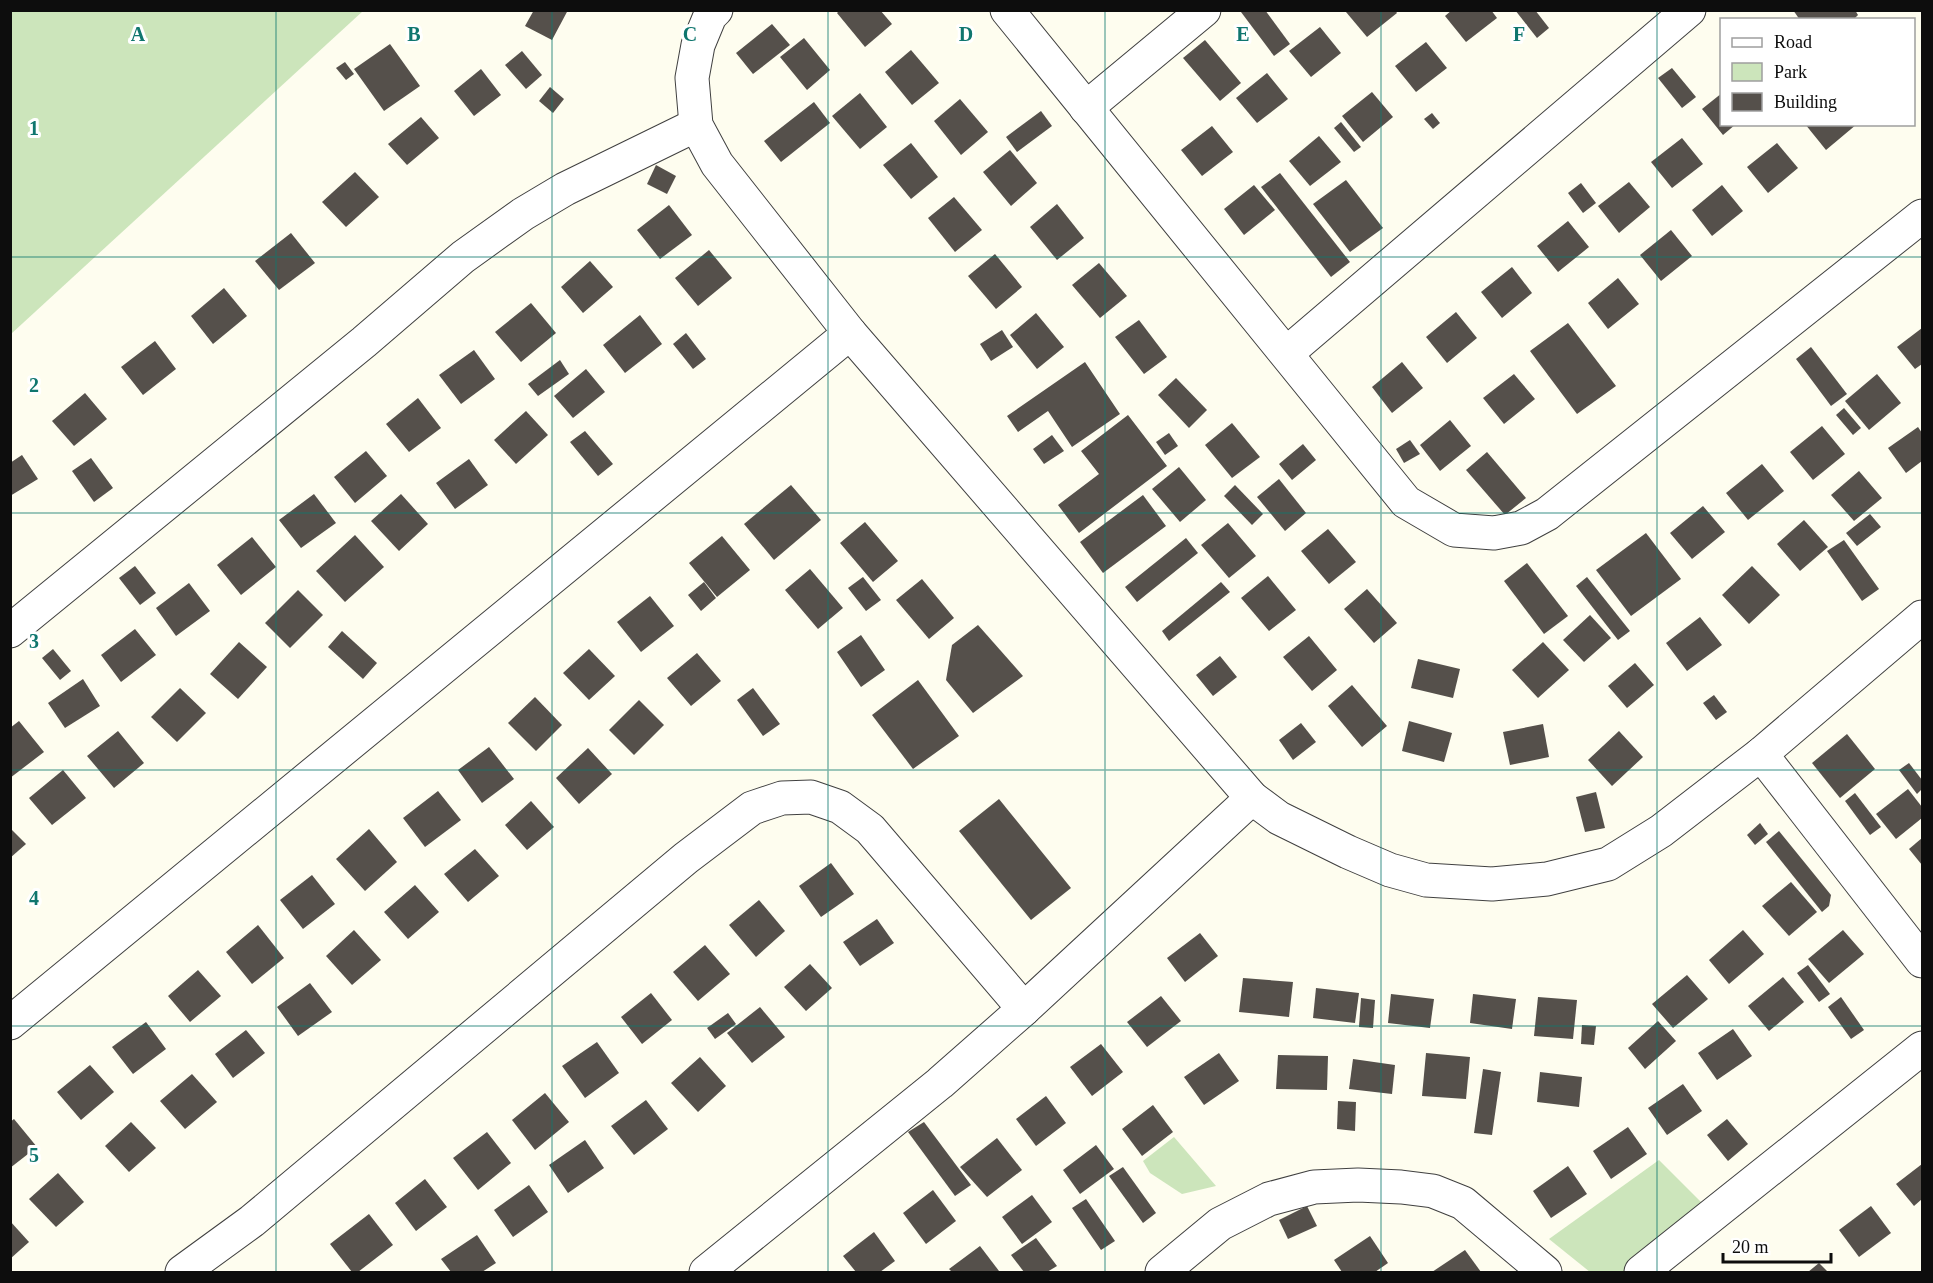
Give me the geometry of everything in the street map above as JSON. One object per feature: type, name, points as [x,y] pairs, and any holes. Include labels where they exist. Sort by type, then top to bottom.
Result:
[{"type":"street","points":[[716,10],[710,16],[698,45],[692,78],[696,124],[717,164],[850,333],[1252,798],[1279,818],[1390,870],[1426,880],[1503,883],[1547,879],[1608,864],[1661,831],[1761,754],[1923,617]]},
{"type":"street","points":[[1007,10],[1406,502],[1454,530],[1494,533],[1521,528],[1548,514],[1923,216]]},
{"type":"street","points":[[1086,108],[1204,10]]},
{"type":"street","points":[[1287,353],[1689,10]]},
{"type":"street","points":[[10,631],[364,342],[463,257],[523,214],[565,189],[696,124]]},
{"type":"street","points":[[10,1023],[850,333]]},
{"type":"street","points":[[1761,754],[1923,961]]},
{"type":"street","points":[[182,1272],[252,1221],[315,1170],[686,858],[752,808],[782,798],[811,797],[821,800],[840,807],[870,829],[1024,1009]]},
{"type":"street","points":[[706,1272],[940,1083],[1024,1009],[1252,798]]},
{"type":"street","points":[[1641,1272],[1923,1048]]},
{"type":"street","points":[[1162,1272],[1220,1224],[1269,1199],[1314,1187],[1358,1185],[1433,1191],[1463,1203],[1545,1272]]},
{"type":"green space","points":[[11,10],[363,10],[363,11],[11,334]]},
{"type":"green space","points":[[1174,1137],[1216,1186],[1182,1194],[1150,1173],[1143,1161]]},
{"type":"green space","points":[[1659,1160],[1704,1205],[1624,1272],[1590,1272],[1549,1239]]},
{"type":"building","points":[[534,10],[568,10],[552,40],[525,26]]},
{"type":"building","points":[[840,10],[880,10],[892,24],[865,47],[837,13]]},
{"type":"building","points":[[1242,10],[1265,10],[1290,44],[1274,56],[1241,12]]},
{"type":"building","points":[[1347,10],[1395,10],[1397,13],[1367,37],[1346,12]]},
{"type":"building","points":[[1452,10],[1491,10],[1497,18],[1466,42],[1445,16]]},
{"type":"building","points":[[1515,10],[1535,10],[1549,28],[1537,38]]},
{"type":"building","points":[[1793,10],[1855,10],[1858,15],[1855,18],[1799,18]]},
{"type":"building","points":[[772,24],[790,45],[753,74],[736,53]]},
{"type":"building","points":[[1320,27],[1341,53],[1311,77],[1289,51]]},
{"type":"building","points":[[804,38],[830,70],[807,90],[780,57]]},
{"type":"building","points":[[1205,40],[1241,83],[1220,101],[1183,58]]},
{"type":"building","points":[[1426,42],[1447,68],[1416,92],[1395,66]]},
{"type":"building","points":[[390,44],[420,86],[384,111],[354,69]]},
{"type":"building","points":[[911,50],[939,83],[912,105],[885,72]]},
{"type":"building","points":[[522,51],[542,75],[526,89],[505,65]]},
{"type":"building","points":[[345,62],[354,74],[346,80],[336,68]]},
{"type":"building","points":[[1672,68],[1696,97],[1682,108],[1658,78]]},
{"type":"building","points":[[481,69],[501,95],[474,116],[454,91]]},
{"type":"building","points":[[1267,73],[1288,99],[1257,123],[1236,98]]},
{"type":"building","points":[[550,87],[564,99],[553,113],[539,101]]},
{"type":"building","points":[[1372,92],[1393,117],[1363,142],[1342,116]]},
{"type":"building","points":[[860,93],[887,127],[860,149],[832,116]]},
{"type":"building","points":[[1720,95],[1720,126],[1734,126],[1723,135],[1702,109]]},
{"type":"building","points":[[960,99],[988,132],[961,155],[934,121]]},
{"type":"building","points":[[814,102],[830,123],[781,162],[764,141]]},
{"type":"building","points":[[1041,111],[1052,126],[1017,152],[1006,137]]},
{"type":"building","points":[[1432,113],[1440,123],[1433,129],[1424,119]]},
{"type":"building","points":[[421,117],[439,138],[407,165],[388,144]]},
{"type":"building","points":[[1341,122],[1361,147],[1354,152],[1334,128]]},
{"type":"building","points":[[1212,126],[1233,152],[1202,176],[1181,150]]},
{"type":"building","points":[[1807,126],[1855,126],[1826,150]]},
{"type":"building","points":[[1319,136],[1341,162],[1310,186],[1289,161]]},
{"type":"building","points":[[1682,138],[1703,164],[1672,188],[1651,162]]},
{"type":"building","points":[[911,143],[938,177],[911,199],[883,165]]},
{"type":"building","points":[[1777,143],[1798,168],[1768,193],[1747,167]]},
{"type":"building","points":[[1010,150],[1037,183],[1011,206],[983,172]]},
{"type":"building","points":[[656,165],[676,176],[667,194],[647,184]]},
{"type":"building","points":[[355,172],[379,197],[346,227],[322,202]]},
{"type":"building","points":[[1280,173],[1350,262],[1331,277],[1261,187]]},
{"type":"building","points":[[1346,180],[1383,228],[1350,252],[1313,204]]},
{"type":"building","points":[[1629,182],[1650,207],[1619,233],[1598,206]]},
{"type":"building","points":[[1581,183],[1596,203],[1583,213],[1568,193]]},
{"type":"building","points":[[1254,185],[1275,210],[1244,235],[1224,209]]},
{"type":"building","points":[[1722,185],[1743,211],[1712,236],[1692,210]]},
{"type":"building","points":[[954,197],[982,230],[955,252],[928,218]]},
{"type":"building","points":[[1057,204],[1084,238],[1057,260],[1030,227]]},
{"type":"building","points":[[669,205],[692,235],[660,259],[637,230]]},
{"type":"building","points":[[1568,221],[1589,247],[1558,272],[1537,246]]},
{"type":"building","points":[[1671,230],[1692,256],[1661,281],[1640,255]]},
{"type":"building","points":[[291,233],[315,263],[279,290],[255,261]]},
{"type":"building","points":[[709,250],[732,278],[698,306],[675,278]]},
{"type":"building","points":[[995,254],[1022,287],[996,309],[968,276]]},
{"type":"building","points":[[590,261],[613,287],[583,313],[561,287]]},
{"type":"building","points":[[1099,263],[1127,296],[1100,318],[1072,285]]},
{"type":"building","points":[[1512,267],[1532,293],[1502,318],[1481,292]]},
{"type":"building","points":[[1618,278],[1639,304],[1608,329],[1588,303]]},
{"type":"building","points":[[224,288],[247,316],[213,344],[191,316]]},
{"type":"building","points":[[531,303],[556,333],[521,362],[495,332]]},
{"type":"building","points":[[1456,312],[1477,338],[1447,363],[1426,337]]},
{"type":"building","points":[[1036,313],[1064,347],[1037,369],[1010,335]]},
{"type":"building","points":[[640,315],[662,344],[625,373],[603,345]]},
{"type":"building","points":[[1139,320],[1167,357],[1144,374],[1115,337]]},
{"type":"building","points":[[1568,323],[1616,386],[1577,414],[1530,351]]},
{"type":"building","points":[[1922,328],[1922,364],[1915,369],[1897,347]]},
{"type":"building","points":[[1002,330],[1013,347],[991,361],[980,344]]},
{"type":"building","points":[[686,333],[706,359],[693,369],[673,344]]},
{"type":"building","points":[[155,341],[176,369],[143,395],[121,367]]},
{"type":"building","points":[[1811,347],[1847,394],[1831,406],[1796,359]]},
{"type":"building","points":[[474,350],[495,379],[461,404],[439,375]]},
{"type":"building","points":[[560,360],[569,374],[538,396],[528,384]]},
{"type":"building","points":[[1085,362],[1120,414],[1072,447],[1048,411],[1018,432],[1007,416]]},
{"type":"building","points":[[1402,362],[1423,388],[1392,413],[1372,387]]},
{"type":"building","points":[[586,369],[605,392],[573,418],[554,396]]},
{"type":"building","points":[[1514,374],[1535,399],[1504,424],[1483,398]]},
{"type":"building","points":[[1877,374],[1901,403],[1869,430],[1845,401]]},
{"type":"building","points":[[1176,378],[1207,410],[1189,428],[1158,395]]},
{"type":"building","points":[[85,393],[107,419],[74,446],[52,421]]},
{"type":"building","points":[[418,398],[441,428],[409,452],[386,424]]},
{"type":"building","points":[[1844,408],[1861,428],[1853,435],[1836,415]]},
{"type":"building","points":[[526,411],[548,435],[516,464],[494,440]]},
{"type":"building","points":[[1128,415],[1167,466],[1079,533],[1058,505],[1099,474],[1081,451]]},
{"type":"building","points":[[1450,420],[1471,446],[1440,471],[1420,445]]},
{"type":"building","points":[[1232,423],[1260,457],[1232,478],[1205,445]]},
{"type":"building","points":[[1822,426],[1845,454],[1813,480],[1790,452]]},
{"type":"building","points":[[1918,427],[1922,433],[1922,461],[1906,473],[1888,448]]},
{"type":"building","points":[[585,431],[613,464],[598,476],[570,442]]},
{"type":"building","points":[[1169,433],[1178,446],[1165,455],[1156,442]]},
{"type":"building","points":[[1052,435],[1064,451],[1044,464],[1033,449]]},
{"type":"building","points":[[1410,440],[1420,454],[1404,463],[1396,449]]},
{"type":"building","points":[[1303,444],[1316,460],[1292,480],[1279,464]]},
{"type":"building","points":[[366,451],[387,476],[355,503],[334,477]]},
{"type":"building","points":[[1487,452],[1526,498],[1505,515],[1466,470]]},
{"type":"building","points":[[22,455],[38,479],[10,496],[10,463]]},
{"type":"building","points":[[91,458],[113,488],[94,502],[72,471]]},
{"type":"building","points":[[469,459],[488,485],[455,509],[436,483]]},
{"type":"building","points":[[1762,464],[1784,491],[1748,520],[1726,493]]},
{"type":"building","points":[[1179,467],[1206,500],[1180,522],[1152,489]]},
{"type":"building","points":[[1859,471],[1882,498],[1854,521],[1831,495]]},
{"type":"building","points":[[1279,479],[1306,513],[1285,531],[1257,497]]},
{"type":"building","points":[[791,485],[821,520],[774,560],[744,524]]},
{"type":"building","points":[[1235,485],[1263,514],[1252,525],[1224,496]]},
{"type":"building","points":[[314,494],[336,523],[301,548],[279,520]]},
{"type":"building","points":[[401,494],[428,524],[399,551],[371,521]]},
{"type":"building","points":[[1143,495],[1166,526],[1103,573],[1080,542]]},
{"type":"building","points":[[1703,506],[1725,532],[1692,559],[1670,533]]},
{"type":"building","points":[[1870,514],[1881,527],[1857,546],[1846,533]]},
{"type":"building","points":[[1804,520],[1828,547],[1800,571],[1777,544]]},
{"type":"building","points":[[865,522],[898,561],[873,582],[840,543]]},
{"type":"building","points":[[1228,523],[1256,556],[1229,578],[1201,545]]},
{"type":"building","points":[[1328,529],[1356,562],[1329,584],[1301,551]]},
{"type":"building","points":[[1646,533],[1681,579],[1631,616],[1596,570]]},
{"type":"building","points":[[355,535],[384,567],[345,602],[316,571]]},
{"type":"building","points":[[722,536],[750,570],[717,597],[689,563]]},
{"type":"building","points":[[252,537],[276,567],[241,595],[217,565]]},
{"type":"building","points":[[1186,538],[1198,553],[1137,602],[1125,587]]},
{"type":"building","points":[[1844,540],[1879,589],[1862,601],[1827,551]]},
{"type":"building","points":[[1527,563],[1568,616],[1544,634],[1504,581]]},
{"type":"building","points":[[135,566],[156,593],[140,605],[119,578]]},
{"type":"building","points":[[1752,566],[1780,595],[1749,624],[1722,595]]},
{"type":"building","points":[[810,569],[843,608],[818,629],[785,590]]},
{"type":"building","points":[[1268,576],[1296,610],[1269,631],[1241,598]]},
{"type":"building","points":[[863,577],[881,600],[866,611],[848,588]]},
{"type":"building","points":[[1587,577],[1630,631],[1618,640],[1576,586]]},
{"type":"building","points":[[922,579],[954,618],[929,639],[896,600]]},
{"type":"building","points":[[704,582],[716,598],[701,611],[688,595]]},
{"type":"building","points":[[1221,582],[1230,592],[1169,641],[1162,631]]},
{"type":"building","points":[[189,583],[210,611],[176,636],[156,608]]},
{"type":"building","points":[[1367,589],[1397,623],[1374,643],[1344,609]]},
{"type":"building","points":[[298,590],[323,615],[290,648],[265,623]]},
{"type":"building","points":[[650,596],[674,626],[641,652],[617,622]]},
{"type":"building","points":[[1590,615],[1611,638],[1584,662],[1563,640]]},
{"type":"building","points":[[1700,617],[1722,645],[1687,671],[1666,643]]},
{"type":"building","points":[[978,625],[1023,676],[973,713],[946,680],[952,645]]},
{"type":"building","points":[[135,629],[156,655],[121,682],[101,655]]},
{"type":"building","points":[[342,631],[377,663],[363,679],[328,647]]},
{"type":"building","points":[[861,635],[885,670],[861,687],[837,652]]},
{"type":"building","points":[[1309,636],[1337,670],[1312,691],[1283,657]]},
{"type":"building","points":[[239,642],[267,667],[238,699],[210,674]]},
{"type":"building","points":[[1543,642],[1569,670],[1538,698],[1512,670]]},
{"type":"building","points":[[53,649],[71,671],[60,680],[42,658]]},
{"type":"building","points":[[589,649],[615,676],[589,700],[563,673]]},
{"type":"building","points":[[697,653],[721,681],[691,706],[667,678]]},
{"type":"building","points":[[1220,656],[1237,677],[1213,696],[1196,675]]},
{"type":"building","points":[[1418,659],[1460,669],[1453,698],[1411,688]]},
{"type":"building","points":[[1635,663],[1654,685],[1627,708],[1608,686]]},
{"type":"building","points":[[83,679],[100,706],[65,728],[48,703]]},
{"type":"building","points":[[918,680],[959,736],[913,769],[872,715]]},
{"type":"building","points":[[1352,685],[1387,726],[1362,747],[1328,706]]},
{"type":"building","points":[[180,688],[206,713],[177,742],[151,717]]},
{"type":"building","points":[[753,688],[780,724],[763,736],[737,700]]},
{"type":"building","points":[[1714,695],[1727,712],[1716,720],[1703,703]]},
{"type":"building","points":[[535,697],[562,725],[536,751],[508,723]]},
{"type":"building","points":[[639,700],[664,725],[634,755],[609,730]]},
{"type":"building","points":[[19,721],[44,752],[10,778],[10,728]]},
{"type":"building","points":[[1409,721],[1452,733],[1444,762],[1402,751]]},
{"type":"building","points":[[1301,723],[1316,742],[1293,760],[1279,740]]},
{"type":"building","points":[[1543,724],[1549,757],[1510,765],[1503,732]]},
{"type":"building","points":[[118,731],[144,763],[114,788],[87,756]]},
{"type":"building","points":[[1619,731],[1643,757],[1612,786],[1588,760]]},
{"type":"building","points":[[1847,734],[1875,769],[1840,798],[1812,763]]},
{"type":"building","points":[[489,747],[514,779],[482,803],[458,770]]},
{"type":"building","points":[[588,748],[612,774],[579,804],[556,778]]},
{"type":"building","points":[[1909,763],[1922,780],[1922,789],[1917,794],[1899,770]]},
{"type":"building","points":[[63,770],[86,798],[52,825],[29,798]]},
{"type":"building","points":[[1908,789],[1922,807],[1922,818],[1896,839],[1876,814]]},
{"type":"building","points":[[438,791],[461,820],[425,847],[403,818]]},
{"type":"building","points":[[1596,792],[1605,828],[1585,832],[1576,797]]},
{"type":"building","points":[[1855,793],[1881,827],[1870,835],[1845,801]]},
{"type":"building","points":[[999,799],[1071,888],[1031,920],[959,831]]},
{"type":"building","points":[[531,801],[554,827],[527,850],[505,825]]},
{"type":"building","points":[[1760,823],[1768,834],[1755,845],[1747,835]]},
{"type":"building","points":[[10,828],[26,844],[10,858]]},
{"type":"building","points":[[369,829],[397,862],[365,891],[336,859]]},
{"type":"building","points":[[1779,831],[1831,895],[1829,906],[1822,912],[1766,842]]},
{"type":"building","points":[[1922,838],[1922,865],[1909,849]]},
{"type":"building","points":[[475,849],[499,876],[468,902],[444,874]]},
{"type":"building","points":[[831,863],[854,894],[821,917],[799,886]]},
{"type":"building","points":[[312,875],[335,904],[303,929],[280,900]]},
{"type":"building","points":[[1791,882],[1817,912],[1789,936],[1762,906]]},
{"type":"building","points":[[415,885],[439,912],[408,939],[384,912]]},
{"type":"building","points":[[759,900],[785,931],[756,957],[729,925]]},
{"type":"building","points":[[877,919],[894,943],[860,966],[843,942]]},
{"type":"building","points":[[258,925],[284,958],[252,984],[226,952]]},
{"type":"building","points":[[354,930],[381,960],[352,985],[326,956]]},
{"type":"building","points":[[1743,930],[1764,954],[1729,984],[1709,960]]},
{"type":"building","points":[[1843,930],[1864,954],[1829,983],[1808,959]]},
{"type":"building","points":[[1200,933],[1218,956],[1185,982],[1167,958]]},
{"type":"building","points":[[705,945],[730,974],[698,1001],[673,972]]},
{"type":"building","points":[[810,964],[832,988],[806,1011],[784,987]]},
{"type":"building","points":[[1808,965],[1830,994],[1819,1002],[1797,973]]},
{"type":"building","points":[[198,970],[221,996],[190,1022],[168,996]]},
{"type":"building","points":[[1687,975],[1708,999],[1673,1028],[1652,1004]]},
{"type":"building","points":[[1783,977],[1804,1002],[1769,1031],[1748,1006]]},
{"type":"building","points":[[1243,978],[1293,982],[1289,1017],[1239,1012]]},
{"type":"building","points":[[310,983],[332,1012],[298,1036],[277,1007]]},
{"type":"building","points":[[1316,988],[1359,993],[1355,1023],[1313,1018]]},
{"type":"building","points":[[651,993],[672,1020],[642,1044],[621,1017]]},
{"type":"building","points":[[1391,994],[1434,999],[1430,1028],[1388,1023]]},
{"type":"building","points":[[1473,994],[1516,999],[1512,1029],[1470,1023]]},
{"type":"building","points":[[1161,996],[1181,1021],[1147,1047],[1127,1022]]},
{"type":"building","points":[[1538,997],[1577,1000],[1573,1039],[1534,1036]]},
{"type":"building","points":[[1841,997],[1864,1030],[1851,1039],[1828,1007]]},
{"type":"building","points":[[1361,998],[1375,1000],[1373,1028],[1359,1027]]},
{"type":"building","points":[[760,1007],[785,1037],[752,1063],[727,1033]]},
{"type":"building","points":[[728,1013],[736,1024],[715,1039],[707,1028]]},
{"type":"building","points":[[1658,1021],[1676,1041],[1645,1069],[1628,1048]]},
{"type":"building","points":[[146,1022],[166,1049],[133,1074],[112,1047]]},
{"type":"building","points":[[1582,1025],[1596,1026],[1594,1045],[1581,1044]]},
{"type":"building","points":[[1733,1029],[1752,1056],[1717,1080],[1698,1053]]},
{"type":"building","points":[[246,1030],[265,1053],[233,1078],[215,1054]]},
{"type":"building","points":[[597,1042],[619,1073],[585,1098],[562,1066]]},
{"type":"building","points":[[1101,1044],[1123,1072],[1092,1096],[1070,1067]]},
{"type":"building","points":[[1219,1053],[1239,1081],[1204,1105],[1184,1077]]},
{"type":"building","points":[[1426,1053],[1470,1057],[1466,1099],[1422,1096]]},
{"type":"building","points":[[1278,1055],[1328,1056],[1327,1090],[1276,1089]]},
{"type":"building","points":[[700,1057],[726,1086],[698,1112],[671,1083]]},
{"type":"building","points":[[1353,1059],[1395,1065],[1392,1094],[1349,1089]]},
{"type":"building","points":[[90,1065],[114,1092],[81,1120],[57,1092]]},
{"type":"building","points":[[1483,1069],[1501,1072],[1492,1135],[1474,1133]]},
{"type":"building","points":[[1540,1072],[1582,1077],[1579,1107],[1537,1102]]},
{"type":"building","points":[[192,1074],[217,1102],[185,1129],[160,1101]]},
{"type":"building","points":[[1683,1084],[1702,1111],[1667,1135],[1648,1108]]},
{"type":"building","points":[[545,1093],[569,1122],[535,1150],[512,1120]]},
{"type":"building","points":[[1046,1096],[1066,1123],[1036,1146],[1016,1119]]},
{"type":"building","points":[[646,1100],[668,1129],[634,1155],[611,1126]]},
{"type":"building","points":[[1338,1101],[1356,1102],[1355,1131],[1337,1129]]},
{"type":"building","points":[[1153,1105],[1173,1132],[1142,1156],[1122,1129]]},
{"type":"building","points":[[14,1119],[37,1147],[10,1168],[10,1122]]},
{"type":"building","points":[[1727,1119],[1748,1144],[1728,1161],[1707,1135]]},
{"type":"building","points":[[131,1122],[156,1148],[129,1172],[105,1146]]},
{"type":"building","points":[[924,1122],[971,1185],[955,1196],[908,1132]]},
{"type":"building","points":[[1628,1127],[1647,1154],[1611,1179],[1593,1151]]},
{"type":"building","points":[[487,1132],[511,1163],[478,1190],[453,1158]]},
{"type":"building","points":[[997,1138],[1022,1170],[987,1197],[960,1167]]},
{"type":"building","points":[[585,1140],[604,1168],[568,1193],[549,1165]]},
{"type":"building","points":[[1096,1145],[1114,1169],[1080,1194],[1063,1170]]},
{"type":"building","points":[[1922,1164],[1922,1199],[1914,1206],[1896,1184]]},
{"type":"building","points":[[1568,1166],[1587,1194],[1551,1218],[1533,1191]]},
{"type":"building","points":[[1123,1167],[1156,1213],[1143,1223],[1109,1176]]},
{"type":"building","points":[[58,1173],[84,1202],[56,1227],[29,1199]]},
{"type":"building","points":[[425,1179],[447,1207],[416,1231],[395,1203]]},
{"type":"building","points":[[529,1185],[548,1212],[513,1237],[494,1210]]},
{"type":"building","points":[[933,1190],[956,1221],[926,1244],[903,1213]]},
{"type":"building","points":[[1032,1195],[1052,1222],[1022,1244],[1002,1217]]},
{"type":"building","points":[[1086,1199],[1115,1241],[1101,1250],[1072,1208]]},
{"type":"building","points":[[1307,1206],[1317,1226],[1288,1239],[1279,1220]]},
{"type":"building","points":[[1871,1206],[1891,1233],[1859,1257],[1839,1230]]},
{"type":"building","points":[[369,1214],[393,1245],[358,1272],[352,1272],[330,1244]]},
{"type":"building","points":[[10,1221],[29,1242],[10,1259]]},
{"type":"building","points":[[874,1232],[895,1261],[880,1272],[856,1272],[843,1256]]},
{"type":"building","points":[[477,1235],[496,1263],[482,1272],[451,1272],[441,1259]]},
{"type":"building","points":[[1370,1236],[1388,1263],[1375,1272],[1342,1272],[1334,1260]]},
{"type":"building","points":[[1036,1238],[1057,1266],[1047,1272],[1024,1272],[1011,1255]]},
{"type":"building","points":[[980,1246],[999,1271],[952,1272],[949,1269]]},
{"type":"building","points":[[1465,1250],[1481,1272],[1432,1272]]},
{"type":"building","points":[[1819,1263],[1828,1272],[1808,1272]]}]
